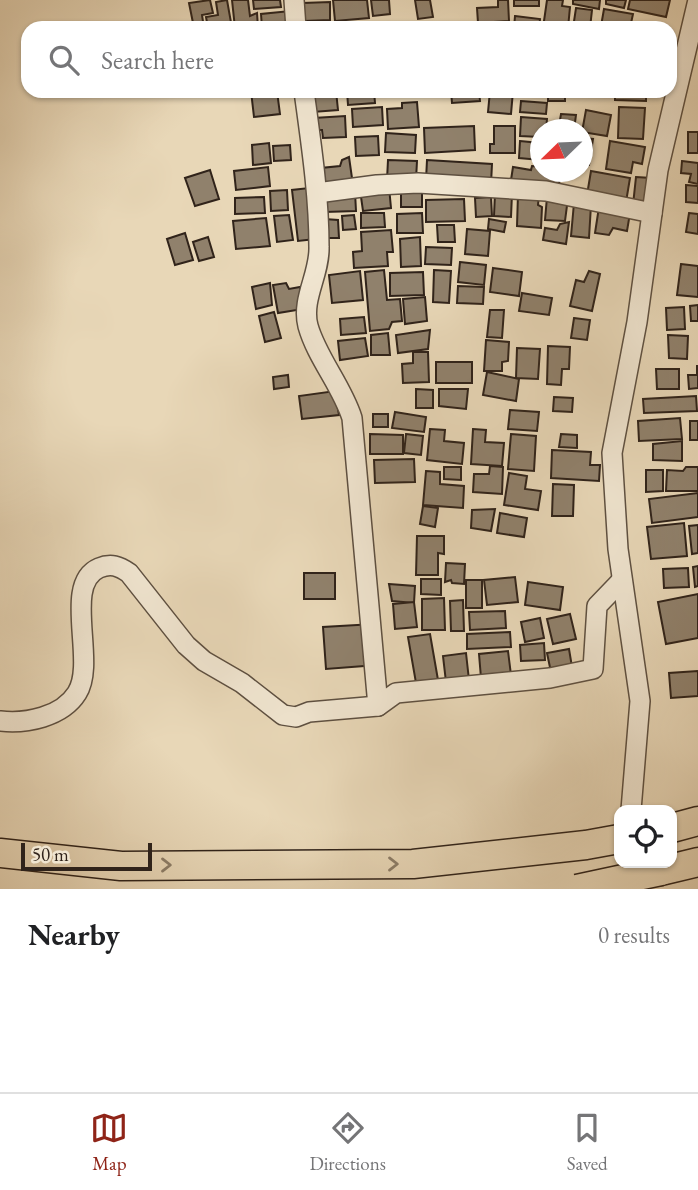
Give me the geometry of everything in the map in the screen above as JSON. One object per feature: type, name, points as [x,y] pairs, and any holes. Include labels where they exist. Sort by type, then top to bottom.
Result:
[{"type":"highway","points":[[677,827],[698,821]]},
{"type":"highway","points":[[0,853],[121,866],[400,864],[614,840]]},
{"type":"highway","points":[[577,889],[698,862]]},
{"type":"street","points":[[294,0],[296,21]]},
{"type":"street","points":[[677,92],[698,0]]},
{"type":"street","points":[[305,98],[317,193],[319,251],[306,308],[313,338],[352,418],[378,706]]},
{"type":"street","points":[[631,805],[640,701],[618,549],[612,453],[637,321],[659,170],[676,98]]},
{"type":"street","points":[[317,193],[418,183],[534,190],[652,212]]},
{"type":"street","points":[[0,721],[14,723],[33,720],[52,713],[77,694],[83,668],[82,593],[85,579],[104,565],[119,565],[129,573],[186,645],[204,661],[242,683],[283,715],[296,717],[309,712],[378,706],[396,692],[550,678],[593,669],[597,606],[622,580]]},
{"type":"street","points":[[624,889],[626,868]]},
{"type":"building","points":[[210,0],[213,13],[202,15],[203,21],[193,21],[189,3]]},
{"type":"building","points":[[227,0],[231,21],[207,21],[206,17],[218,15],[216,2]]},
{"type":"building","points":[[232,0],[248,0],[250,16],[257,13],[258,21],[234,21]]},
{"type":"building","points":[[253,0],[280,0],[281,7],[254,9]]},
{"type":"building","points":[[333,0],[367,0],[369,18],[335,21]]},
{"type":"building","points":[[371,0],[389,0],[390,14],[373,16]]},
{"type":"building","points":[[415,0],[430,0],[433,17],[418,19]]},
{"type":"building","points":[[498,0],[508,0],[509,21],[478,21],[477,8],[498,7]]},
{"type":"building","points":[[514,0],[539,0],[539,6],[514,6]]},
{"type":"building","points":[[547,0],[563,0],[562,6],[570,7],[569,21],[544,21]]},
{"type":"building","points":[[573,0],[600,0],[599,9],[573,4]]},
{"type":"building","points":[[606,0],[626,0],[624,8],[606,4]]},
{"type":"building","points":[[630,0],[670,0],[666,17],[628,9]]},
{"type":"building","points":[[330,2],[330,20],[304,21],[303,3]]},
{"type":"building","points":[[576,8],[592,10],[591,21],[574,21]]},
{"type":"building","points":[[604,9],[633,14],[632,21],[602,21]]},
{"type":"building","points":[[290,11],[291,21],[262,21],[261,14]]},
{"type":"building","points":[[515,16],[540,19],[540,21],[515,21]]},
{"type":"building","points":[[252,98],[278,98],[280,114],[254,117]]},
{"type":"building","points":[[312,98],[337,98],[338,110],[313,112]]},
{"type":"building","points":[[348,98],[375,98],[375,103],[348,105]]},
{"type":"building","points":[[452,98],[480,98],[480,101],[452,103]]},
{"type":"building","points":[[489,98],[512,98],[511,114],[488,112]]},
{"type":"building","points":[[548,98],[565,98],[565,101],[548,101]]},
{"type":"building","points":[[615,98],[646,98],[646,101]]},
{"type":"building","points":[[521,101],[547,103],[546,114],[520,112]]},
{"type":"building","points":[[417,102],[419,127],[388,129],[387,109],[402,108],[402,103]]},
{"type":"building","points":[[382,107],[383,125],[353,127],[352,109]]},
{"type":"building","points":[[619,107],[645,108],[643,139],[618,138]]},
{"type":"building","points":[[586,110],[611,115],[607,136],[593,134],[593,119],[584,119]]},
{"type":"building","points":[[561,114],[576,115],[575,119],[560,119]]},
{"type":"building","points":[[345,116],[346,137],[323,138],[322,130],[315,130],[314,118]]},
{"type":"building","points":[[521,117],[547,119],[530,119],[530,136],[520,136]]},
{"type":"building","points":[[474,126],[475,150],[425,153],[424,128]]},
{"type":"building","points":[[494,126],[515,126],[515,153],[490,153],[490,144],[494,144]]},
{"type":"building","points":[[688,132],[698,132],[698,153],[688,153]]},
{"type":"building","points":[[386,133],[416,135],[415,153],[385,152]]},
{"type":"building","points":[[378,136],[379,155],[356,156],[355,137]]},
{"type":"building","points":[[520,141],[530,142],[530,159],[519,158]]},
{"type":"building","points":[[610,141],[645,147],[642,164],[633,162],[631,173],[606,169]]},
{"type":"building","points":[[269,143],[271,163],[253,165],[252,145]]},
{"type":"building","points":[[290,145],[291,160],[274,161],[273,146]]},
{"type":"building","points":[[349,157],[353,185],[324,188],[321,168],[340,166],[342,160]]},
{"type":"building","points":[[388,160],[417,161],[416,180],[387,180]]},
{"type":"building","points":[[427,160],[492,164],[491,184],[426,180]]},
{"type":"building","points":[[682,161],[698,163],[698,184],[689,182],[691,174],[681,173]]},
{"type":"building","points":[[268,167],[270,186],[236,190],[234,171]]},
{"type":"building","points":[[513,167],[530,170],[530,182],[559,182],[559,186],[511,180]]},
{"type":"building","points":[[210,170],[219,199],[195,206],[185,178]]},
{"type":"building","points":[[593,171],[630,178],[626,202],[587,195],[589,182],[593,182]]},
{"type":"building","points":[[636,177],[651,178],[648,207],[633,205]]},
{"type":"building","points":[[686,185],[698,186],[698,203],[686,202]]},
{"type":"building","points":[[389,187],[391,208],[363,211],[360,190]]},
{"type":"building","points":[[309,188],[315,239],[298,241],[292,190]]},
{"type":"building","points":[[287,190],[288,210],[271,211],[270,191]]},
{"type":"building","points":[[355,192],[356,211],[325,212],[324,193]]},
{"type":"building","points":[[401,193],[422,193],[422,207],[401,207]]},
{"type":"building","points":[[495,193],[512,194],[511,217],[494,216]]},
{"type":"building","points":[[518,194],[539,195],[538,205],[542,207],[541,228],[517,226]]},
{"type":"building","points":[[264,197],[265,213],[235,214],[235,198]]},
{"type":"building","points":[[491,197],[492,216],[476,217],[475,198]]},
{"type":"building","points":[[547,197],[568,198],[565,221],[545,220]]},
{"type":"building","points":[[464,199],[465,221],[426,222],[426,200]]},
{"type":"building","points":[[574,203],[591,205],[589,238],[571,236]]},
{"type":"building","points":[[599,207],[630,213],[627,231],[613,228],[609,235],[595,233]]},
{"type":"building","points":[[361,213],[384,213],[385,227],[361,228]]},
{"type":"building","points":[[422,213],[423,233],[397,233],[397,214]]},
{"type":"building","points":[[689,213],[698,214],[698,234],[686,232]]},
{"type":"building","points":[[289,215],[293,240],[277,242],[274,216]]},
{"type":"building","points":[[354,215],[356,229],[343,230],[342,216]]},
{"type":"building","points":[[266,218],[270,246],[236,249],[233,221]]},
{"type":"building","points":[[324,219],[338,220],[339,238],[326,238]]},
{"type":"building","points":[[489,219],[506,222],[504,232],[488,229]]},
{"type":"building","points":[[569,222],[566,244],[543,240],[545,228],[557,230],[560,224]]},
{"type":"building","points":[[437,225],[454,225],[455,242],[438,242]]},
{"type":"building","points":[[467,229],[490,231],[488,256],[465,254]]},
{"type":"building","points":[[391,230],[393,252],[387,252],[388,266],[354,268],[353,252],[362,251],[361,232]]},
{"type":"building","points":[[185,233],[193,260],[175,265],[167,239]]},
{"type":"building","points":[[208,237],[214,257],[199,261],[193,242]]},
{"type":"building","points":[[420,237],[421,266],[401,267],[400,239]]},
{"type":"building","points":[[426,247],[452,248],[451,265],[425,264]]},
{"type":"building","points":[[460,262],[486,265],[484,285],[458,282]]},
{"type":"building","points":[[681,264],[698,266],[698,297],[677,295]]},
{"type":"building","points":[[493,268],[522,272],[519,296],[490,292]]},
{"type":"building","points":[[384,270],[387,300],[400,299],[402,321],[392,322],[389,329],[370,331],[365,272]]},
{"type":"building","points":[[434,270],[451,271],[449,303],[433,302]]},
{"type":"building","points":[[360,271],[363,300],[332,303],[329,275]]},
{"type":"building","points":[[589,271],[600,274],[592,311],[570,306],[576,280],[584,282]]},
{"type":"building","points":[[423,272],[424,295],[390,296],[390,273]]},
{"type":"building","points":[[270,283],[272,305],[256,309],[252,287]]},
{"type":"building","points":[[286,283],[289,289],[300,287],[303,309],[278,313],[273,285]]},
{"type":"building","points":[[458,286],[484,287],[483,304],[457,303]]},
{"type":"building","points":[[522,293],[552,298],[549,315],[519,311]]},
{"type":"building","points":[[425,297],[427,321],[405,324],[403,299]]},
{"type":"building","points":[[698,305],[698,321],[691,321],[690,306]]},
{"type":"building","points":[[684,307],[685,329],[667,330],[666,308]]},
{"type":"building","points":[[490,310],[504,310],[502,338],[487,337]]},
{"type":"building","points":[[274,312],[281,338],[265,342],[259,316]]},
{"type":"building","points":[[364,317],[366,333],[341,335],[340,319]]},
{"type":"building","points":[[574,318],[590,320],[587,340],[571,338]]},
{"type":"building","points":[[430,330],[428,349],[398,353],[396,335]]},
{"type":"building","points":[[388,333],[390,355],[371,355],[371,335]]},
{"type":"building","points":[[668,335],[688,336],[687,359],[669,358]]},
{"type":"building","points":[[365,338],[368,356],[340,360],[338,341]]},
{"type":"building","points":[[486,340],[509,342],[508,361],[502,362],[502,371],[484,371]]},
{"type":"building","points":[[548,346],[570,347],[569,369],[562,369],[561,385],[547,384]]},
{"type":"building","points":[[517,348],[540,349],[538,379],[516,378]]},
{"type":"building","points":[[413,352],[428,352],[429,382],[403,383],[402,364],[413,363]]},
{"type":"building","points":[[436,362],[472,362],[472,383],[436,383]]},
{"type":"building","points":[[697,366],[698,388],[689,389],[688,375],[697,375]]},
{"type":"building","points":[[656,369],[679,369],[679,389],[657,389]]},
{"type":"building","points":[[487,372],[519,379],[516,401],[483,395]]},
{"type":"building","points":[[288,375],[289,387],[274,389],[273,377]]},
{"type":"building","points":[[416,389],[433,390],[433,408],[416,408]]},
{"type":"building","points":[[439,389],[468,389],[466,409],[439,406]]},
{"type":"building","points":[[335,391],[339,415],[302,419],[299,396]]},
{"type":"building","points":[[696,396],[697,411],[644,413],[643,399]]},
{"type":"building","points":[[554,397],[573,398],[572,412],[553,411]]},
{"type":"building","points":[[510,410],[539,412],[537,431],[508,429]]},
{"type":"building","points":[[395,412],[426,417],[424,432],[392,428]]},
{"type":"building","points":[[373,414],[388,414],[388,427],[373,427]]},
{"type":"building","points":[[680,418],[682,439],[639,441],[638,421]]},
{"type":"building","points":[[690,421],[698,421],[698,440],[690,440]]},
{"type":"building","points":[[430,429],[445,430],[444,441],[464,443],[462,464],[427,460]]},
{"type":"building","points":[[473,429],[486,430],[485,442],[504,443],[502,466],[471,464]]},
{"type":"building","points":[[370,434],[403,435],[403,454],[370,454]]},
{"type":"building","points":[[406,434],[423,436],[421,455],[404,453]]},
{"type":"building","points":[[511,434],[536,436],[534,471],[508,469]]},
{"type":"building","points":[[561,434],[577,435],[577,448],[559,447]]},
{"type":"building","points":[[682,441],[682,461],[653,460],[653,444]]},
{"type":"building","points":[[552,450],[591,452],[590,465],[600,465],[599,481],[551,478]]},
{"type":"building","points":[[414,459],[415,482],[375,483],[374,460]]},
{"type":"building","points":[[490,466],[503,467],[502,494],[473,492],[474,474],[489,474]]},
{"type":"building","points":[[444,467],[461,467],[461,480],[444,479]]},
{"type":"building","points":[[686,467],[698,467],[698,491],[666,491],[667,470],[683,471]]},
{"type":"building","points":[[646,470],[663,470],[663,491],[646,492]]},
{"type":"building","points":[[426,471],[440,472],[440,484],[464,486],[463,508],[423,505]]},
{"type":"building","points":[[509,473],[527,476],[525,489],[541,491],[538,510],[504,505]]},
{"type":"building","points":[[553,484],[574,485],[573,516],[552,516]]},
{"type":"building","points":[[698,493],[698,517],[652,523],[649,499]]},
{"type":"building","points":[[423,506],[438,508],[435,527],[420,524]]},
{"type":"building","points":[[495,509],[491,531],[471,528],[472,510]]},
{"type":"building","points":[[500,513],[527,518],[524,537],[497,533]]},
{"type":"building","points":[[684,523],[687,556],[651,559],[647,527]]},
{"type":"building","points":[[698,525],[698,553],[692,554],[689,526]]},
{"type":"building","points":[[417,536],[444,536],[444,554],[438,553],[438,575],[416,575]]},
{"type":"building","points":[[446,563],[465,564],[464,584],[452,583],[451,580],[445,582]]},
{"type":"building","points":[[698,566],[698,586],[695,587],[693,567]]},
{"type":"building","points":[[688,568],[689,587],[664,588],[663,569]]},
{"type":"building","points":[[304,573],[335,573],[335,599],[304,599]]},
{"type":"building","points":[[515,577],[518,602],[487,605],[484,580]]},
{"type":"building","points":[[421,579],[441,579],[441,595],[421,594]]},
{"type":"building","points":[[466,580],[482,580],[482,608],[466,608]]},
{"type":"building","points":[[528,582],[563,587],[560,610],[525,605]]},
{"type":"building","points":[[389,584],[415,586],[414,603],[392,601]]},
{"type":"building","points":[[698,594],[698,638],[666,644],[658,602]]},
{"type":"building","points":[[444,598],[445,630],[422,630],[422,599]]},
{"type":"building","points":[[463,600],[464,631],[451,631],[450,601]]},
{"type":"building","points":[[414,602],[417,627],[395,629],[393,604]]},
{"type":"building","points":[[505,611],[506,628],[470,630],[469,612]]},
{"type":"building","points":[[570,614],[576,639],[553,644],[547,619]]},
{"type":"building","points":[[540,618],[544,638],[525,642],[521,622]]},
{"type":"building","points":[[374,624],[377,665],[326,669],[323,627]]},
{"type":"building","points":[[510,632],[511,647],[467,649],[467,634]]},
{"type":"building","points":[[430,634],[438,680],[416,683],[408,637]]},
{"type":"building","points":[[544,643],[545,660],[521,661],[520,645]]},
{"type":"building","points":[[569,649],[573,673],[552,677],[547,653]]},
{"type":"building","points":[[508,651],[511,675],[481,678],[479,654]]},
{"type":"building","points":[[466,653],[469,680],[446,682],[443,656]]},
{"type":"building","points":[[698,671],[698,696],[671,698],[669,673]]}]
